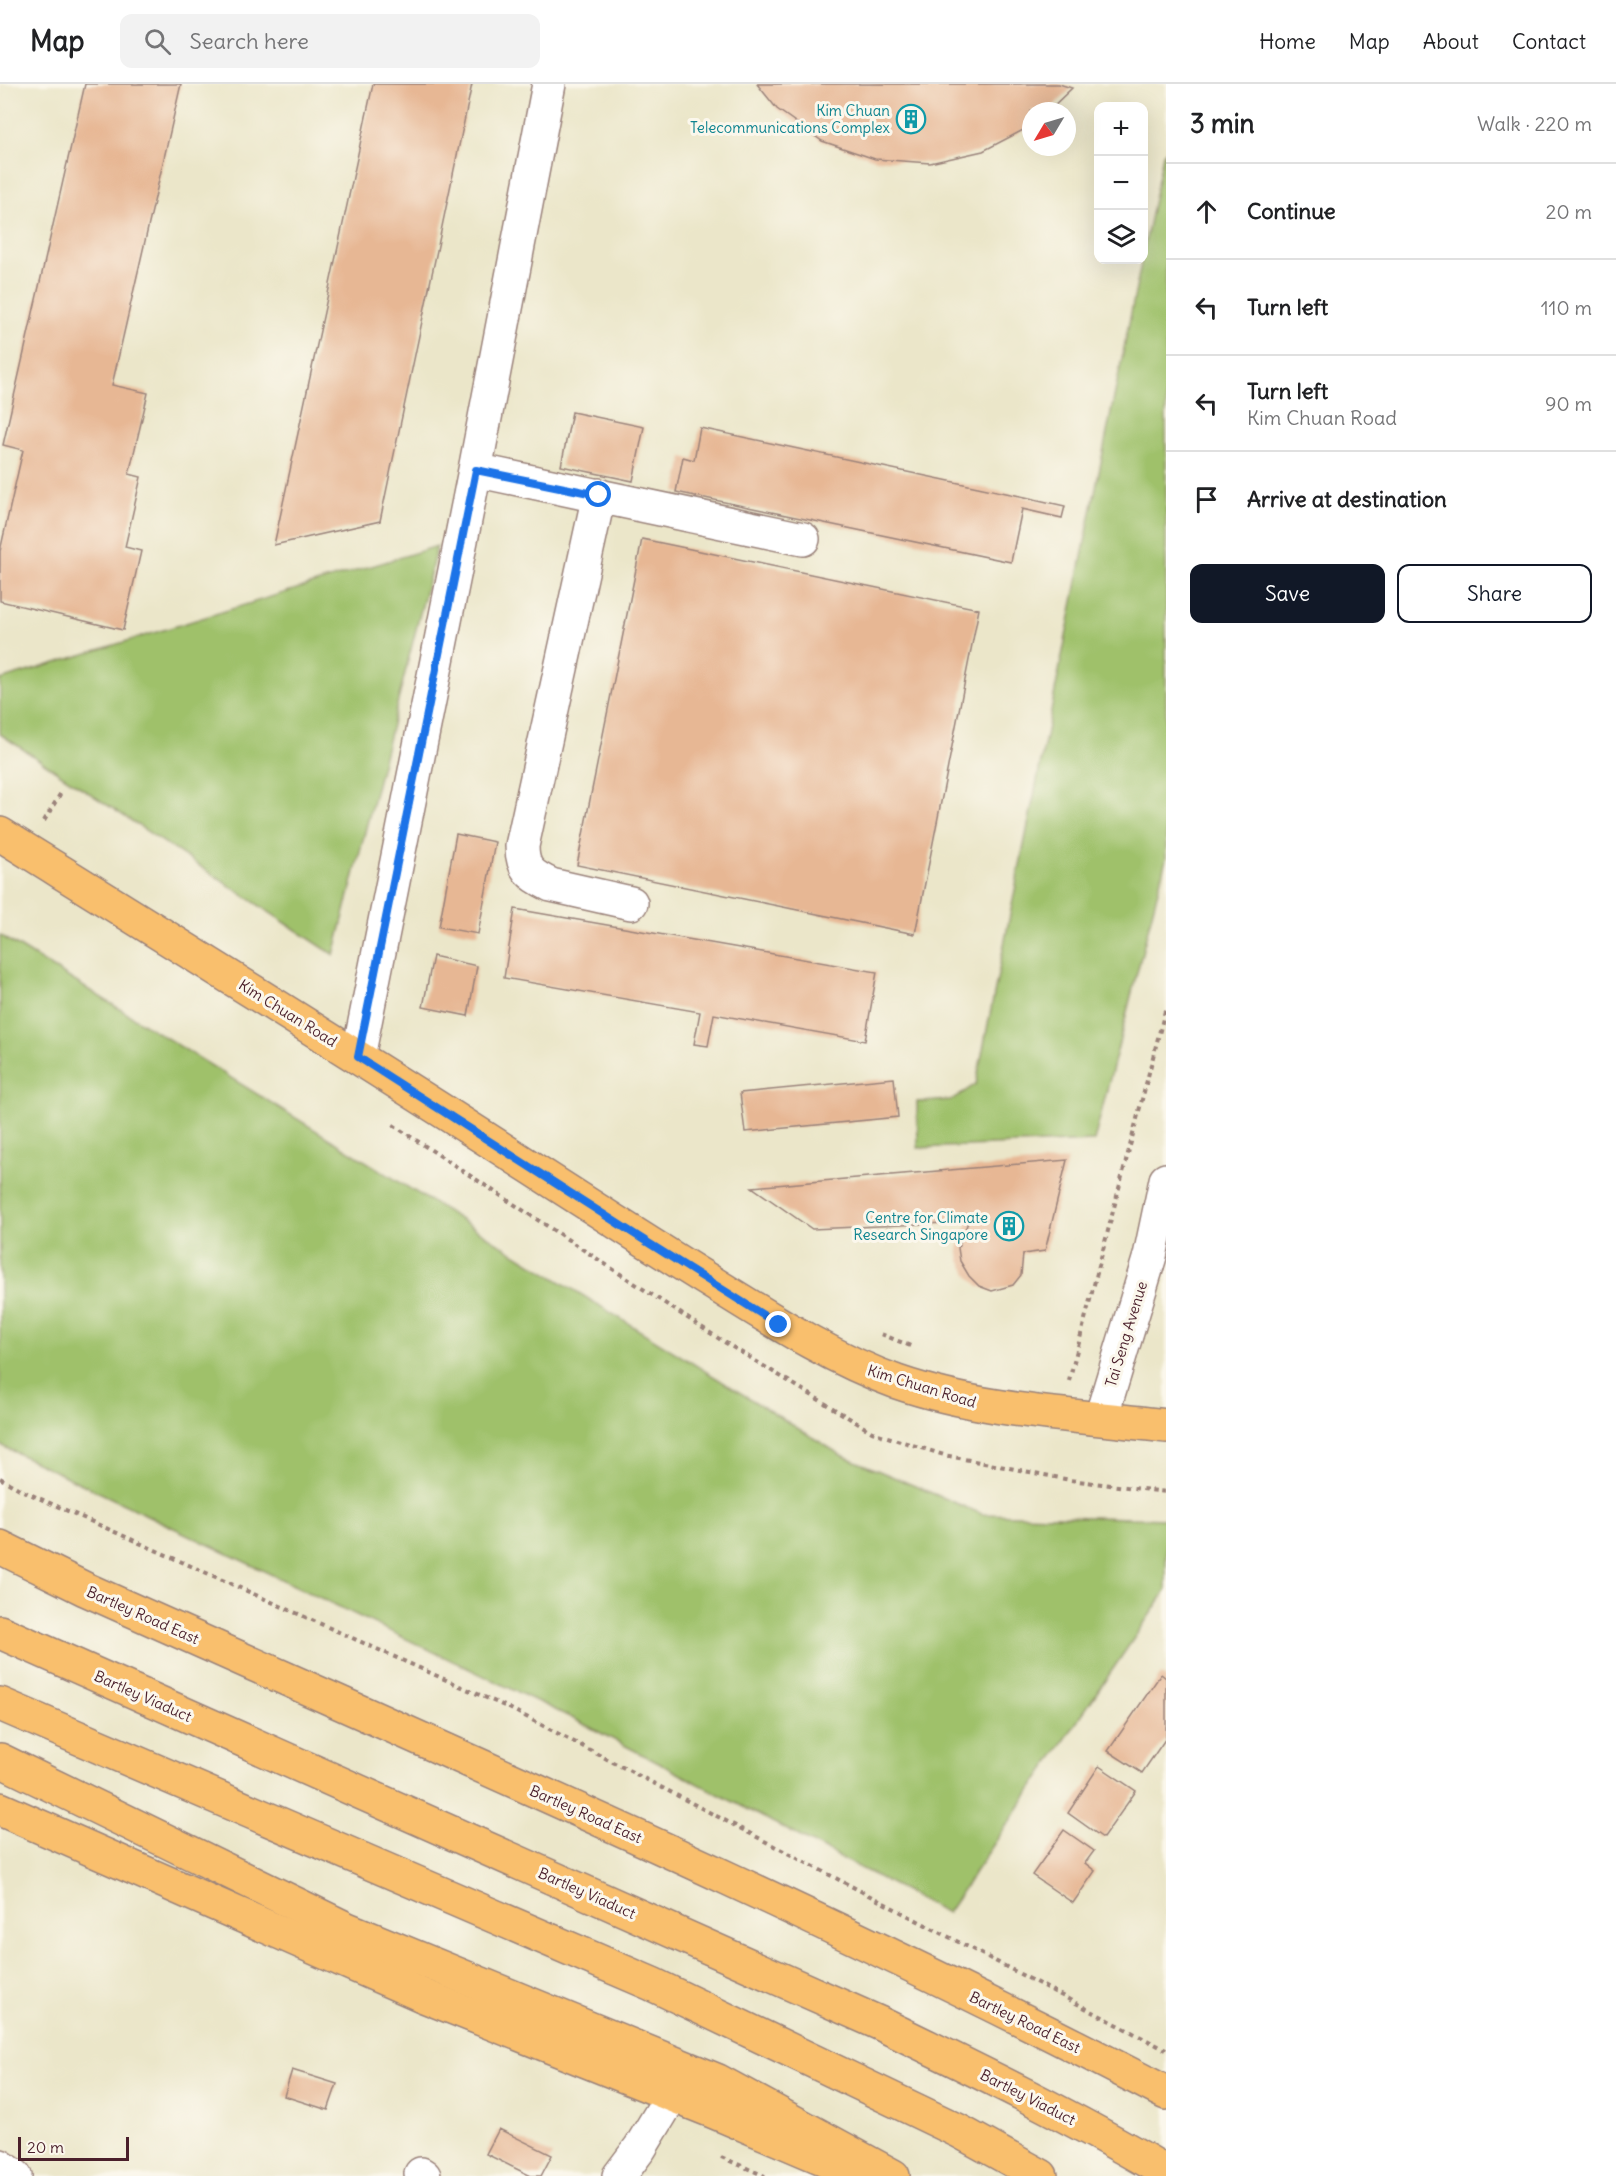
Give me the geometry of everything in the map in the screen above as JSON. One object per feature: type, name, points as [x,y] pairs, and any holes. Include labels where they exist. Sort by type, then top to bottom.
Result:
[{"type":"main road","name":"Kim Chuan Road","points":[[0,834],[358,1057],[769,1318],[862,1368],[901,1383],[977,1404],[1057,1415],[1105,1404],[1165,1418]]},
{"type":"main road","name":"Bartley Road East","points":[[0,1547],[85,1589],[698,1865],[1051,2033],[1166,2093]]},
{"type":"main road","name":"Bartley Viaduct","points":[[0,1632],[879,2023],[1005,2084],[1117,2143],[1166,2172]]},
{"type":"main road","points":[[0,1704],[652,1984],[959,2132],[1041,2176]]},
{"type":"main road","points":[[0,1760],[347,1929],[718,2080],[893,2176]]},
{"type":"main road","points":[[0,1809],[423,1996],[672,2095],[865,2176]]},
{"type":"street","points":[[358,1057],[476,470],[549,84]]},
{"type":"street","points":[[476,470],[803,539]]},
{"type":"street","points":[[599,495],[522,846],[522,860],[528,870],[538,879],[551,885],[631,903]]},
{"type":"street","name":"Tai Seng Avenue","points":[[1105,1404],[1150,1256],[1166,1180]]},
{"type":"street","points":[[619,2176],[672,2095]]},
{"type":"street","points":[[0,2166],[15,2176]]},
{"type":"path","points":[[47,816],[62,791]]},
{"type":"path","points":[[1105,1404],[1068,1383],[1166,1007]]},
{"type":"path","points":[[871,1330],[915,1348]]},
{"type":"path","points":[[0,1478],[23,1491],[509,1708],[1166,2050]]},
{"type":"green space","points":[[1166,151],[1166,859],[1094,1141],[918,1148],[917,1102],[952,1100],[976,1084],[1141,264],[1148,264],[1148,229],[1163,154]]},
{"type":"green space","points":[[437,546],[334,955],[0,734],[0,680]]},
{"type":"green space","points":[[0,935],[841,1455],[982,1514],[1166,1519],[1166,1591],[947,1913],[572,1718],[0,1445]]},
{"type":"building","points":[[85,84],[181,84],[112,385],[148,393],[129,474],[141,477],[125,547],[141,551],[123,630],[0,601],[0,551],[23,450],[3,445]]},
{"type":"building","points":[[373,84],[472,84],[380,521],[274,545]]},
{"type":"building","name":"Kim Chuan Telecommunications Complex","points":[[757,84],[1059,84],[1072,88],[1057,102],[1022,102],[1022,131],[983,151],[930,163],[875,159],[822,141],[777,109]]},
{"type":"building","points":[[572,412],[644,427],[633,481],[561,466]]},
{"type":"building","points":[[700,428],[1065,506],[1062,518],[1022,509],[1011,562],[676,492],[683,457],[694,460]]},
{"type":"building","points":[[642,539],[979,609],[915,934],[577,865]]},
{"type":"building","points":[[456,834],[495,842],[478,934],[439,927]]},
{"type":"building","points":[[515,909],[877,972],[865,1041],[714,1014],[708,1046],[694,1044],[700,1012],[504,978]]},
{"type":"building","points":[[433,956],[477,966],[468,1016],[423,1007]]},
{"type":"building","points":[[894,1078],[898,1117],[745,1132],[740,1093]]},
{"type":"building","name":"Centre for Climate Research Singapore","points":[[1067,1160],[1045,1251],[1023,1254],[1021,1275],[1013,1285],[992,1291],[979,1286],[969,1276],[960,1261],[958,1248],[968,1222],[812,1229],[752,1187]]},
{"type":"building","points":[[1161,1674],[1166,1678],[1166,1738],[1142,1773],[1108,1751]]},
{"type":"building","points":[[1099,1766],[1136,1791],[1103,1838],[1068,1813]]},
{"type":"building","points":[[1064,1830],[1094,1851],[1085,1863],[1095,1871],[1073,1903],[1032,1875]]},
{"type":"building","points":[[292,2070],[337,2084],[328,2110],[284,2096]]},
{"type":"building","points":[[499,2129],[552,2155],[541,2176],[531,2176],[486,2154]]},
{"type":"place","name":"Kim Chuan Telecommunications Complex","points":[[911,119]]},
{"type":"place","name":"Centre for Climate Research Singapore","points":[[1009,1226]]},
{"type":"route","points":[[599,495],[476,470],[358,1057],[779,1325]]}]
